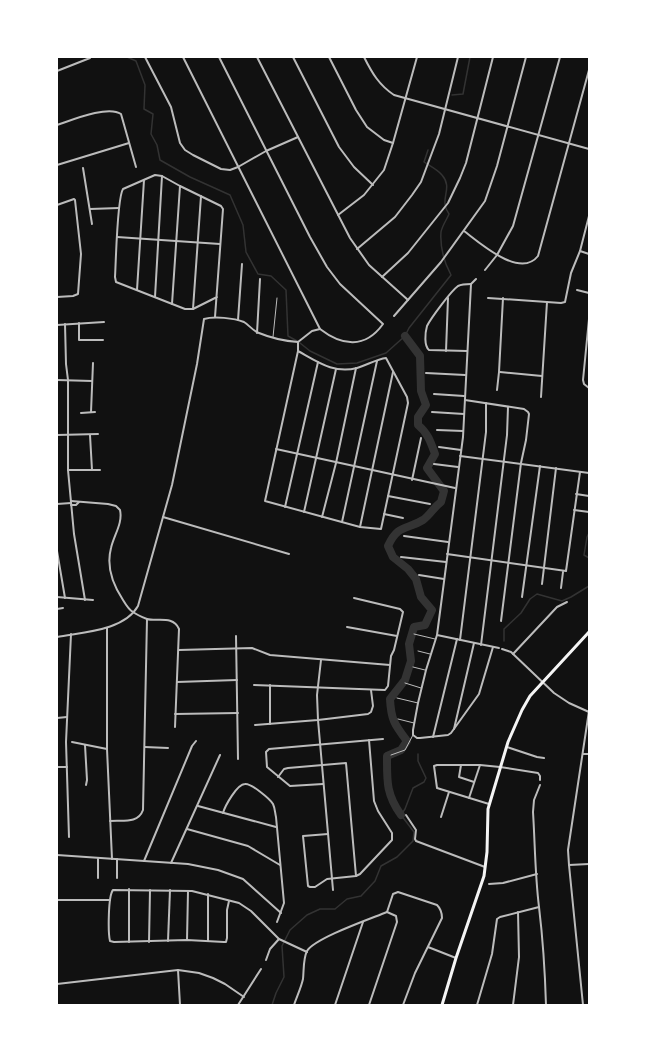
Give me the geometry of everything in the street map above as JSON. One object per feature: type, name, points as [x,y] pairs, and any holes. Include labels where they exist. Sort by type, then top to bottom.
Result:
[{"type":"main road","points":[[442,1005],[456,958],[482,885],[486,867],[487,812],[506,747],[522,710],[530,696],[589,632]]},
{"type":"street","points":[[146,57],[171,107],[180,143],[185,150],[221,170],[230,170],[238,167],[266,151],[298,137]]},
{"type":"street","points":[[183,57],[320,329],[337,340],[355,342],[368,339],[376,333],[383,324],[340,284],[327,267],[219,57]]},
{"type":"street","points":[[257,57],[357,250],[369,265],[408,300]]},
{"type":"street","points":[[292,57],[339,147],[354,167],[373,185]]},
{"type":"street","points":[[329,57],[356,110],[367,127],[384,140],[393,143]]},
{"type":"street","points":[[364,57],[377,80],[385,89],[394,95],[589,149]]},
{"type":"street","points":[[338,215],[360,198],[373,185],[384,170],[406,99],[417,57]]},
{"type":"street","points":[[357,250],[394,217],[421,182],[439,134],[458,57]]},
{"type":"street","points":[[382,277],[408,253],[448,203],[466,164],[493,57]]},
{"type":"street","points":[[394,316],[449,252],[485,201],[497,166],[526,57]]},
{"type":"street","points":[[485,270],[497,255],[513,226],[560,57]]},
{"type":"street","points":[[57,71],[90,58]]},
{"type":"street","points":[[464,231],[497,255],[509,261],[528,263],[534,261],[538,256],[589,70]]},
{"type":"street","points":[[57,125],[100,112],[115,112],[121,114],[136,167]]},
{"type":"street","points":[[57,165],[129,143]]},
{"type":"street","points":[[83,168],[92,224]]},
{"type":"street","points":[[215,317],[217,297],[223,209],[220,204],[162,176],[155,175],[123,189],[119,208],[115,280],[185,309],[194,309],[217,297]]},
{"type":"street","points":[[155,297],[162,176]]},
{"type":"street","points":[[137,290],[144,180]]},
{"type":"street","points":[[172,304],[180,186]]},
{"type":"street","points":[[194,309],[201,196]]},
{"type":"street","points":[[57,205],[74,200],[77,203],[81,254],[79,293],[73,296],[57,297]]},
{"type":"street","points":[[90,209],[119,208]]},
{"type":"street","points":[[488,298],[561,303],[565,302],[571,273],[580,251],[589,216]]},
{"type":"street","points":[[117,237],[220,244]]},
{"type":"street","points":[[580,251],[589,254]]},
{"type":"street","points":[[238,320],[242,264]]},
{"type":"street","points":[[257,333],[260,279]]},
{"type":"street","points":[[476,279],[471,284],[461,450],[437,635],[426,670],[414,723],[413,734],[417,738],[448,735],[453,730],[479,694],[493,647]]},
{"type":"street","points":[[467,351],[429,350],[426,346],[426,330],[428,324],[459,286],[463,284],[471,284]]},
{"type":"street","points":[[577,290],[589,293]]},
{"type":"street","points":[[446,351],[448,298]]},
{"type":"street","points":[[497,390],[503,298]]},
{"type":"street","points":[[541,397],[547,302]]},
{"type":"street","points":[[57,637],[107,628],[133,612],[139,602],[172,486],[204,319],[215,317],[238,320],[244,322],[257,333],[287,342],[298,342],[312,331],[320,329]]},
{"type":"street","points":[[589,318],[583,380],[584,384],[589,388]]},
{"type":"street","points":[[57,325],[104,322]]},
{"type":"street","points":[[79,323],[79,340],[103,340]]},
{"type":"street","points":[[65,324],[68,380],[68,470],[74,534],[85,600]]},
{"type":"street","points":[[298,342],[298,351],[265,501],[360,527],[381,529],[408,403],[407,397],[387,359],[384,358],[356,368],[336,370],[298,351]]},
{"type":"street","points":[[342,522],[377,361]]},
{"type":"street","points":[[285,507],[318,362]]},
{"type":"street","points":[[91,412],[92,363]]},
{"type":"street","points":[[322,517],[336,463],[356,368]]},
{"type":"street","points":[[304,512],[336,370]]},
{"type":"street","points":[[360,527],[394,371]]},
{"type":"street","points":[[499,372],[542,376]]},
{"type":"street","points":[[426,373],[465,375]]},
{"type":"street","points":[[57,380],[92,381]]},
{"type":"street","points":[[434,394],[464,396]]},
{"type":"street","points":[[464,400],[524,409],[529,414],[526,440],[521,463],[501,621]]},
{"type":"street","points":[[433,737],[459,640],[486,432],[486,403]]},
{"type":"street","points":[[481,645],[507,435],[508,406]]},
{"type":"street","points":[[81,413],[95,412]]},
{"type":"street","points":[[432,412],[464,414]]},
{"type":"street","points":[[437,430],[463,431]]},
{"type":"street","points":[[57,435],[98,434]]},
{"type":"street","points":[[90,435],[92,470]]},
{"type":"street","points":[[412,480],[421,438]]},
{"type":"street","points":[[438,447],[461,450]]},
{"type":"street","points":[[276,449],[412,480],[455,488]]},
{"type":"street","points":[[460,456],[589,473]]},
{"type":"street","points":[[434,464],[458,468]]},
{"type":"street","points":[[522,597],[540,466]]},
{"type":"street","points":[[542,584],[556,468]]},
{"type":"street","points":[[68,470],[100,470]]},
{"type":"street","points":[[561,588],[580,472]]},
{"type":"street","points":[[576,494],[589,496]]},
{"type":"street","points":[[388,496],[430,504]]},
{"type":"street","points":[[57,504],[71,503],[75,500],[79,502],[108,504],[116,506],[120,510],[121,520],[110,550],[110,568],[115,587],[128,608],[133,612],[151,620],[166,620],[176,624],[179,630],[174,727]]},
{"type":"street","points":[[574,510],[589,512]]},
{"type":"street","points":[[384,514],[403,518]]},
{"type":"street","points":[[163,517],[289,554]]},
{"type":"street","points":[[404,536],[449,542]]},
{"type":"street","points":[[57,551],[65,598]]},
{"type":"street","points":[[447,554],[564,571]]},
{"type":"street","points":[[400,557],[446,562]]},
{"type":"street","points":[[419,576],[444,579]]},
{"type":"street","points":[[57,597],[93,600]]},
{"type":"street","points":[[254,684],[385,690],[388,686],[390,665],[403,612],[400,609],[354,598]]},
{"type":"street","points":[[513,654],[557,607],[567,602]]},
{"type":"street","points":[[57,609],[63,608]]},
{"type":"street","points":[[110,821],[135,820],[142,813],[144,806],[148,619]]},
{"type":"street","points":[[347,627],[398,636]]},
{"type":"street","points":[[107,628],[107,749],[112,859]]},
{"type":"street","points":[[69,837],[66,742],[71,634]]},
{"type":"street","points":[[437,635],[499,648]]},
{"type":"street","points":[[236,636],[238,759]]},
{"type":"street","points":[[453,730],[474,643]]},
{"type":"street","points":[[179,650],[252,648],[270,655],[390,665]]},
{"type":"street","points":[[502,649],[508,650],[513,654],[542,684],[561,699],[589,712],[568,850],[583,1005]]},
{"type":"street","points":[[321,660],[318,688],[318,720],[333,890]]},
{"type":"street","points":[[177,682],[237,680]]},
{"type":"street","points":[[270,685],[270,724]]},
{"type":"street","points":[[255,725],[318,720],[371,712],[373,706],[371,690]]},
{"type":"street","points":[[175,714],[238,713]]},
{"type":"street","points":[[57,718],[67,717]]},
{"type":"street","points":[[323,784],[288,785],[267,767],[265,756],[267,750],[383,739]]},
{"type":"street","points":[[328,834],[303,836],[302,838],[309,887],[315,887],[324,881],[332,879],[356,876],[366,870],[392,840],[392,833],[378,811],[374,801],[369,740]]},
{"type":"street","points":[[144,861],[192,746],[196,741]]},
{"type":"street","points":[[72,742],[107,749]]},
{"type":"street","points":[[85,745],[86,785]]},
{"type":"street","points":[[145,747],[168,748]]},
{"type":"street","points":[[506,747],[544,758]]},
{"type":"street","points":[[583,754],[589,754]]},
{"type":"street","points":[[171,862],[198,806],[220,755]]},
{"type":"street","points":[[278,777],[284,769],[288,768],[346,763],[356,876]]},
{"type":"street","points":[[461,765],[459,777],[474,782]]},
{"type":"street","points":[[468,798],[480,765]]},
{"type":"street","points":[[489,805],[436,787],[434,766],[480,765],[500,767],[538,773],[540,780]]},
{"type":"street","points":[[57,767],[67,767]]},
{"type":"street","points":[[223,813],[226,803],[240,786],[244,784],[247,784],[266,796],[273,805],[276,817],[284,903],[277,922]]},
{"type":"street","points":[[540,785],[534,800],[533,812],[546,1005]]},
{"type":"street","points":[[441,817],[449,792]]},
{"type":"street","points":[[198,806],[276,827]]},
{"type":"street","points":[[406,816],[416,830],[416,841],[486,867]]},
{"type":"street","points":[[187,829],[248,846],[280,866]]},
{"type":"street","points":[[57,856],[171,862],[194,865],[237,876],[248,883],[281,913]]},
{"type":"street","points":[[98,858],[98,878]]},
{"type":"street","points":[[117,859],[117,878]]},
{"type":"street","points":[[569,865],[589,864]]},
{"type":"street","points":[[489,884],[536,874]]},
{"type":"street","points":[[129,889],[129,942]]},
{"type":"street","points":[[229,901],[226,910],[226,942],[187,940],[110,942],[110,900],[112,891],[129,889],[170,890],[208,894],[239,903],[247,907],[280,940],[307,952]]},
{"type":"street","points":[[149,942],[150,890]]},
{"type":"street","points":[[168,941],[170,890]]},
{"type":"street","points":[[187,940],[188,891]]},
{"type":"street","points":[[387,912],[393,894],[396,892],[401,892],[437,905],[441,911],[442,918],[415,973],[403,1005]]},
{"type":"street","points":[[208,894],[208,941]]},
{"type":"street","points":[[57,900],[110,900]]},
{"type":"street","points":[[477,1005],[492,954],[497,919],[539,907]]},
{"type":"street","points":[[294,1005],[302,982],[307,952],[314,945],[387,912],[396,916],[397,922],[369,1005]]},
{"type":"street","points":[[513,1005],[519,957],[518,912]]},
{"type":"street","points":[[334,1005],[363,922]]},
{"type":"street","points":[[266,960],[270,949],[280,940]]},
{"type":"street","points":[[428,947],[456,958]]},
{"type":"street","points":[[238,1005],[261,969]]},
{"type":"street","points":[[57,984],[178,970],[199,973],[213,978],[244,997]]},
{"type":"street","points":[[178,970],[180,1005]]},
{"type":"lane","points":[[273,338],[277,298]]},
{"type":"lane","points":[[414,634],[436,639]]},
{"type":"lane","points":[[418,651],[431,654]]},
{"type":"lane","points":[[413,667],[426,670]]},
{"type":"lane","points":[[405,683],[422,688]]},
{"type":"lane","points":[[398,698],[418,703]]},
{"type":"lane","points":[[398,719],[414,723]]},
{"type":"lane","points":[[391,755],[405,750],[413,734]]},
{"type":"waterway","points":[[127,57],[136,61],[145,85],[144,109],[153,114],[151,134],[157,145],[160,160],[190,177],[230,195],[243,225],[246,252],[258,274],[271,276],[286,290],[288,336],[297,341]]},
{"type":"waterway","points":[[452,95],[463,94],[470,57]]},
{"type":"waterway","points":[[300,343],[310,351],[337,364],[357,363],[386,353],[405,336],[409,328],[451,275],[446,265],[441,243],[441,232],[449,214],[445,204],[447,185],[440,173],[424,162],[428,150]]},
{"type":"waterway","points":[[401,815],[392,800],[388,787],[387,756],[401,750],[407,741],[394,721],[391,712],[390,699],[405,680],[411,661],[409,644],[414,627],[425,625],[432,610],[421,597],[416,579],[408,569],[393,557],[388,546],[395,534],[403,528],[417,523],[428,516],[441,502],[444,491],[427,468],[435,454],[427,435],[418,425],[418,417],[426,405],[421,391],[420,356],[405,336]]},
{"type":"waterway","points":[[589,533],[584,555],[589,558]]},
{"type":"waterway","points":[[504,641],[504,629],[521,613],[530,599],[537,594],[562,601],[589,586]]},
{"type":"waterway","points":[[272,1005],[284,977],[282,946],[290,930],[307,915],[320,909],[335,909],[347,899],[361,896],[375,881],[381,866],[397,857],[413,841],[414,832],[401,815],[405,809],[413,788],[424,782],[426,778],[418,761],[418,754]]}]
